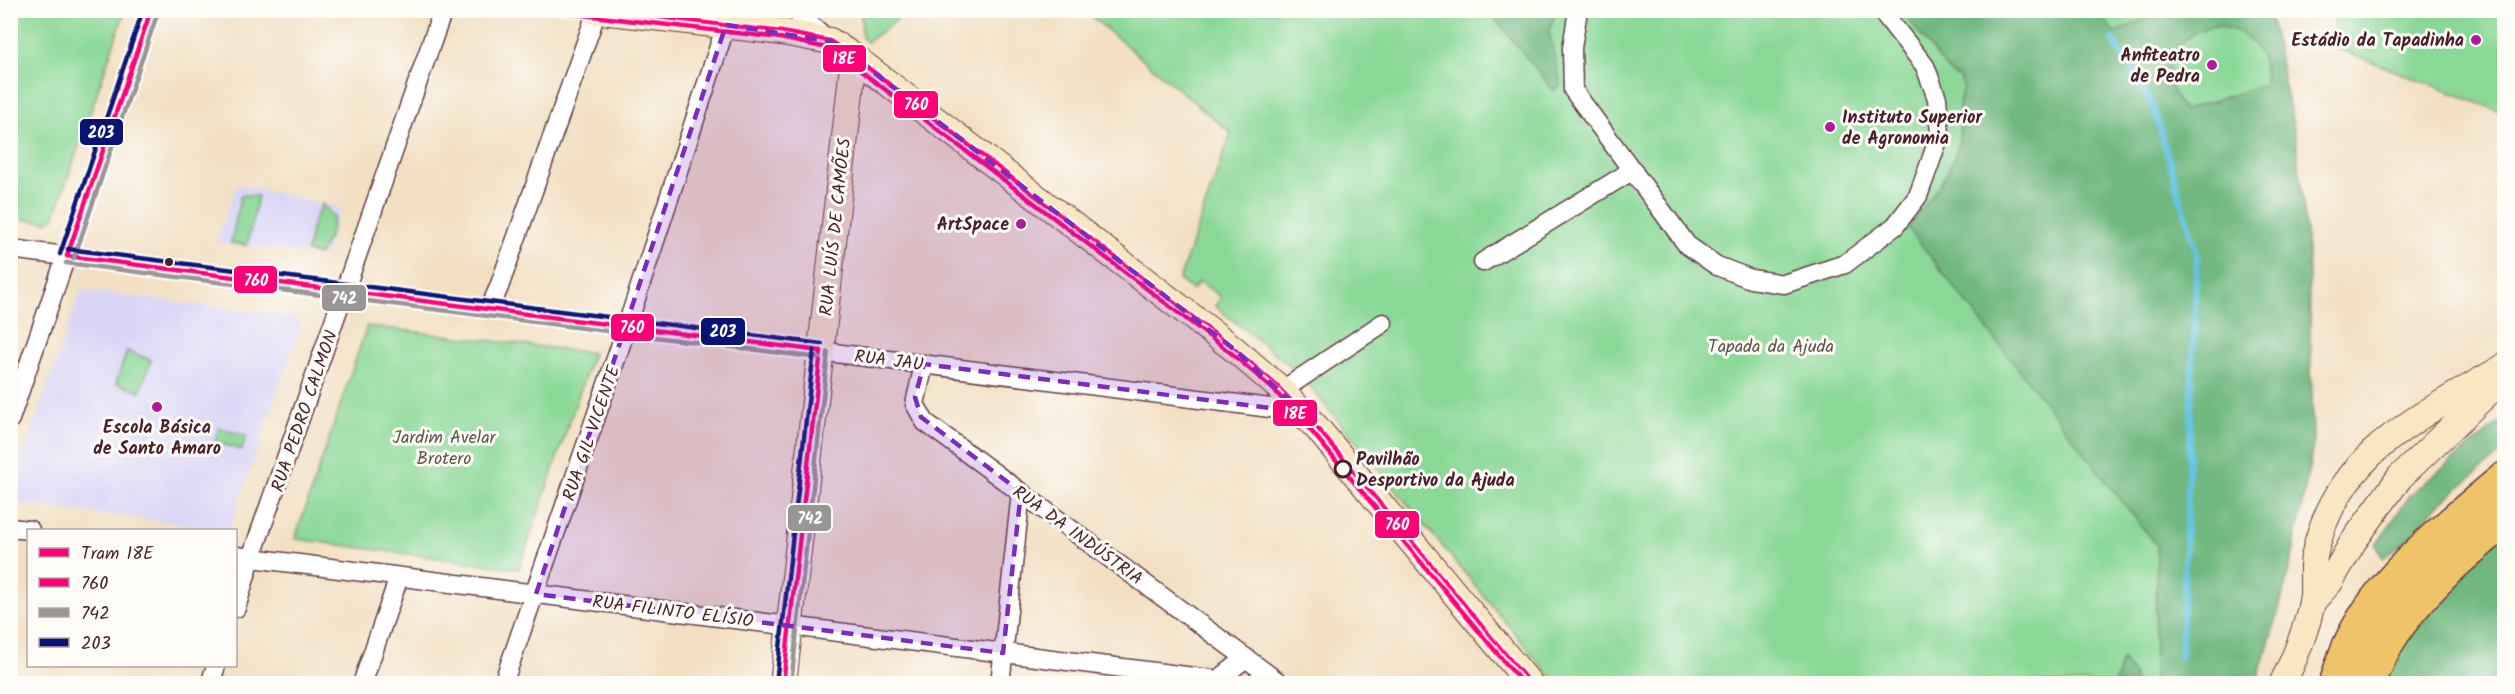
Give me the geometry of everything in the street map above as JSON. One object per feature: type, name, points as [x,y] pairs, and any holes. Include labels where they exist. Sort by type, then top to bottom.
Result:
[{"type":"highway","points":[[2336,684],[2352,640],[2385,589],[2437,535],[2505,479]]},
{"type":"highway","points":[[2368,684],[2388,641],[2417,603],[2466,552],[2505,521]]},
{"type":"street","points":[[10,419],[151,10]]},
{"type":"street","name":"RUA PEDRO CALMON","points":[[237,601],[243,557],[345,292],[443,10]]},
{"type":"street","points":[[794,10],[830,41],[854,57],[1234,349],[1281,391],[1302,412],[1530,684]]},
{"type":"street","points":[[1578,10],[1572,48],[1573,90],[1687,245],[1717,266],[1751,279],[1784,284],[1845,264],[1895,225],[1918,196],[1940,134],[1937,98],[1925,66],[1881,10]]},
{"type":"street","points":[[489,310],[503,276],[595,11],[728,18],[830,41]]},
{"type":"street","name":"RUA GIL VICENTE","points":[[503,684],[536,594],[728,18]]},
{"type":"street","name":"RUA LUÍS DE CAMÕES","points":[[783,684],[854,57]]},
{"type":"street","points":[[1483,262],[1633,170]]},
{"type":"street","name":"RUA JAU","points":[[10,249],[1302,412]]},
{"type":"street","points":[[1281,391],[1383,323]]},
{"type":"street","name":"RUA DA INDÚSTRIA","points":[[924,364],[915,397],[921,417],[1281,684]]},
{"type":"street","points":[[2288,678],[2312,602],[2313,566],[2321,531],[2336,498],[2354,471],[2386,440],[2408,424],[2505,367]]},
{"type":"street","points":[[2312,602],[2333,577],[2352,542],[2400,477],[2505,377]]},
{"type":"street","points":[[1000,684],[1021,492]]},
{"type":"street","points":[[10,528],[27,531]]},
{"type":"street","name":"RUA FILINTO ELÍSIO","points":[[243,557],[1217,682],[1246,658]]},
{"type":"street","points":[[362,684],[399,577]]},
{"type":"street","points":[[210,684],[216,667]]},
{"type":"highlighted area","points":[[726,25],[830,41],[854,57],[1234,349],[1302,412],[924,364],[915,397],[921,417],[1021,492],[1003,653],[536,594]]},
{"type":"shaded area","points":[[237,184],[341,208],[325,255],[216,243]]},
{"type":"shaded area","name":"Escola Básica de Santo Amaro","points":[[82,290],[296,317],[302,322],[229,529],[11,503],[11,491]]},
{"type":"green space","points":[[11,10],[125,11],[54,218],[46,222],[11,218]]},
{"type":"green space","points":[[861,10],[909,11],[867,42],[862,38]]},
{"type":"green space","points":[[2336,10],[2504,11],[2504,113],[2331,46]]},
{"type":"green space","name":"Tapada da Ajuda","points":[[1085,11],[2269,11],[2296,139],[2308,251],[2313,445],[2293,553],[2277,617],[2256,683],[1556,683],[1297,371],[1215,306],[1221,297],[1199,281],[1193,290],[1179,280],[1231,133]]},
{"type":"green space","points":[[1489,11],[1556,11],[1549,32],[1561,85],[1554,91]]},
{"type":"green space","points":[[1902,11],[2099,11],[2114,33],[2164,11],[2269,11],[2296,139],[2308,251],[2313,445],[2293,553],[2277,617],[2256,683],[2154,683],[2157,546],[1908,228],[1946,175],[1956,151],[1960,132],[1959,102],[1964,88],[1960,78],[1950,73]],"holes":[[[2215,26],[2227,28],[2246,37],[2259,52],[2263,62],[2264,85],[2184,110],[2170,84],[2169,70],[2172,58],[2187,37]]]},
{"type":"green space","points":[[241,195],[258,196],[247,245],[231,243]]},
{"type":"green space","points":[[322,204],[334,217],[330,235],[319,255],[307,252],[312,225]]},
{"type":"green space","name":"Jardim Avelar Brotero","points":[[367,326],[593,353],[519,569],[295,539]]},
{"type":"green space","points":[[127,351],[151,360],[140,391],[116,383]]},
{"type":"green space","points":[[2504,419],[2504,451],[2440,503],[2402,545],[2383,558],[2376,545],[2411,494]]},
{"type":"green space","points":[[219,428],[246,436],[242,450],[215,442]]},
{"type":"green space","points":[[2504,521],[2504,683],[2370,684]]},
{"type":"green space","points":[[2122,659],[2134,675],[2134,683],[2115,683]]},
{"type":"waterway","points":[[2113,39],[2153,106],[2197,254],[2181,657]]},
{"type":"tram line","name":"18E","points":[[541,10],[780,38],[832,49],[1231,353],[1274,390],[1312,432],[1523,684]]},
{"type":"transit line","name":"203","points":[[60,254],[143,10]]},
{"type":"transit line","name":"760","points":[[67,256],[151,10]]},
{"type":"transit line","name":"760","points":[[596,10],[782,32],[830,41],[854,57],[1234,349],[1277,386],[1317,428],[1530,684]]},
{"type":"transit line","name":"742","points":[[74,258],[158,12]]},
{"type":"transit line","name":"203","points":[[68,249],[822,344]]},
{"type":"transit line","name":"760","points":[[67,256],[821,351]]},
{"type":"transit line","name":"742","points":[[66,263],[820,358]]},
{"type":"transit line","name":"203","points":[[776,683],[814,350]]},
{"type":"transit line","name":"760","points":[[783,684],[821,351]]},
{"type":"transit line","name":"742","points":[[791,684],[828,352]]},
{"type":"place","name":"Estádio da Tapadinha","points":[[2476,40]]},
{"type":"place","name":"Anfiteatro de Pedra","points":[[2212,65]]},
{"type":"place","name":"Instituto Superior de Agronomia","points":[[1830,127]]},
{"type":"place","name":"ArtSpace","points":[[1021,224]]},
{"type":"place","name":"Escola Básica de Santo Amaro","points":[[157,407]]},
{"type":"place","name":"Pavilhão Desportivo da Ajuda","points":[[1343,469]]}]
